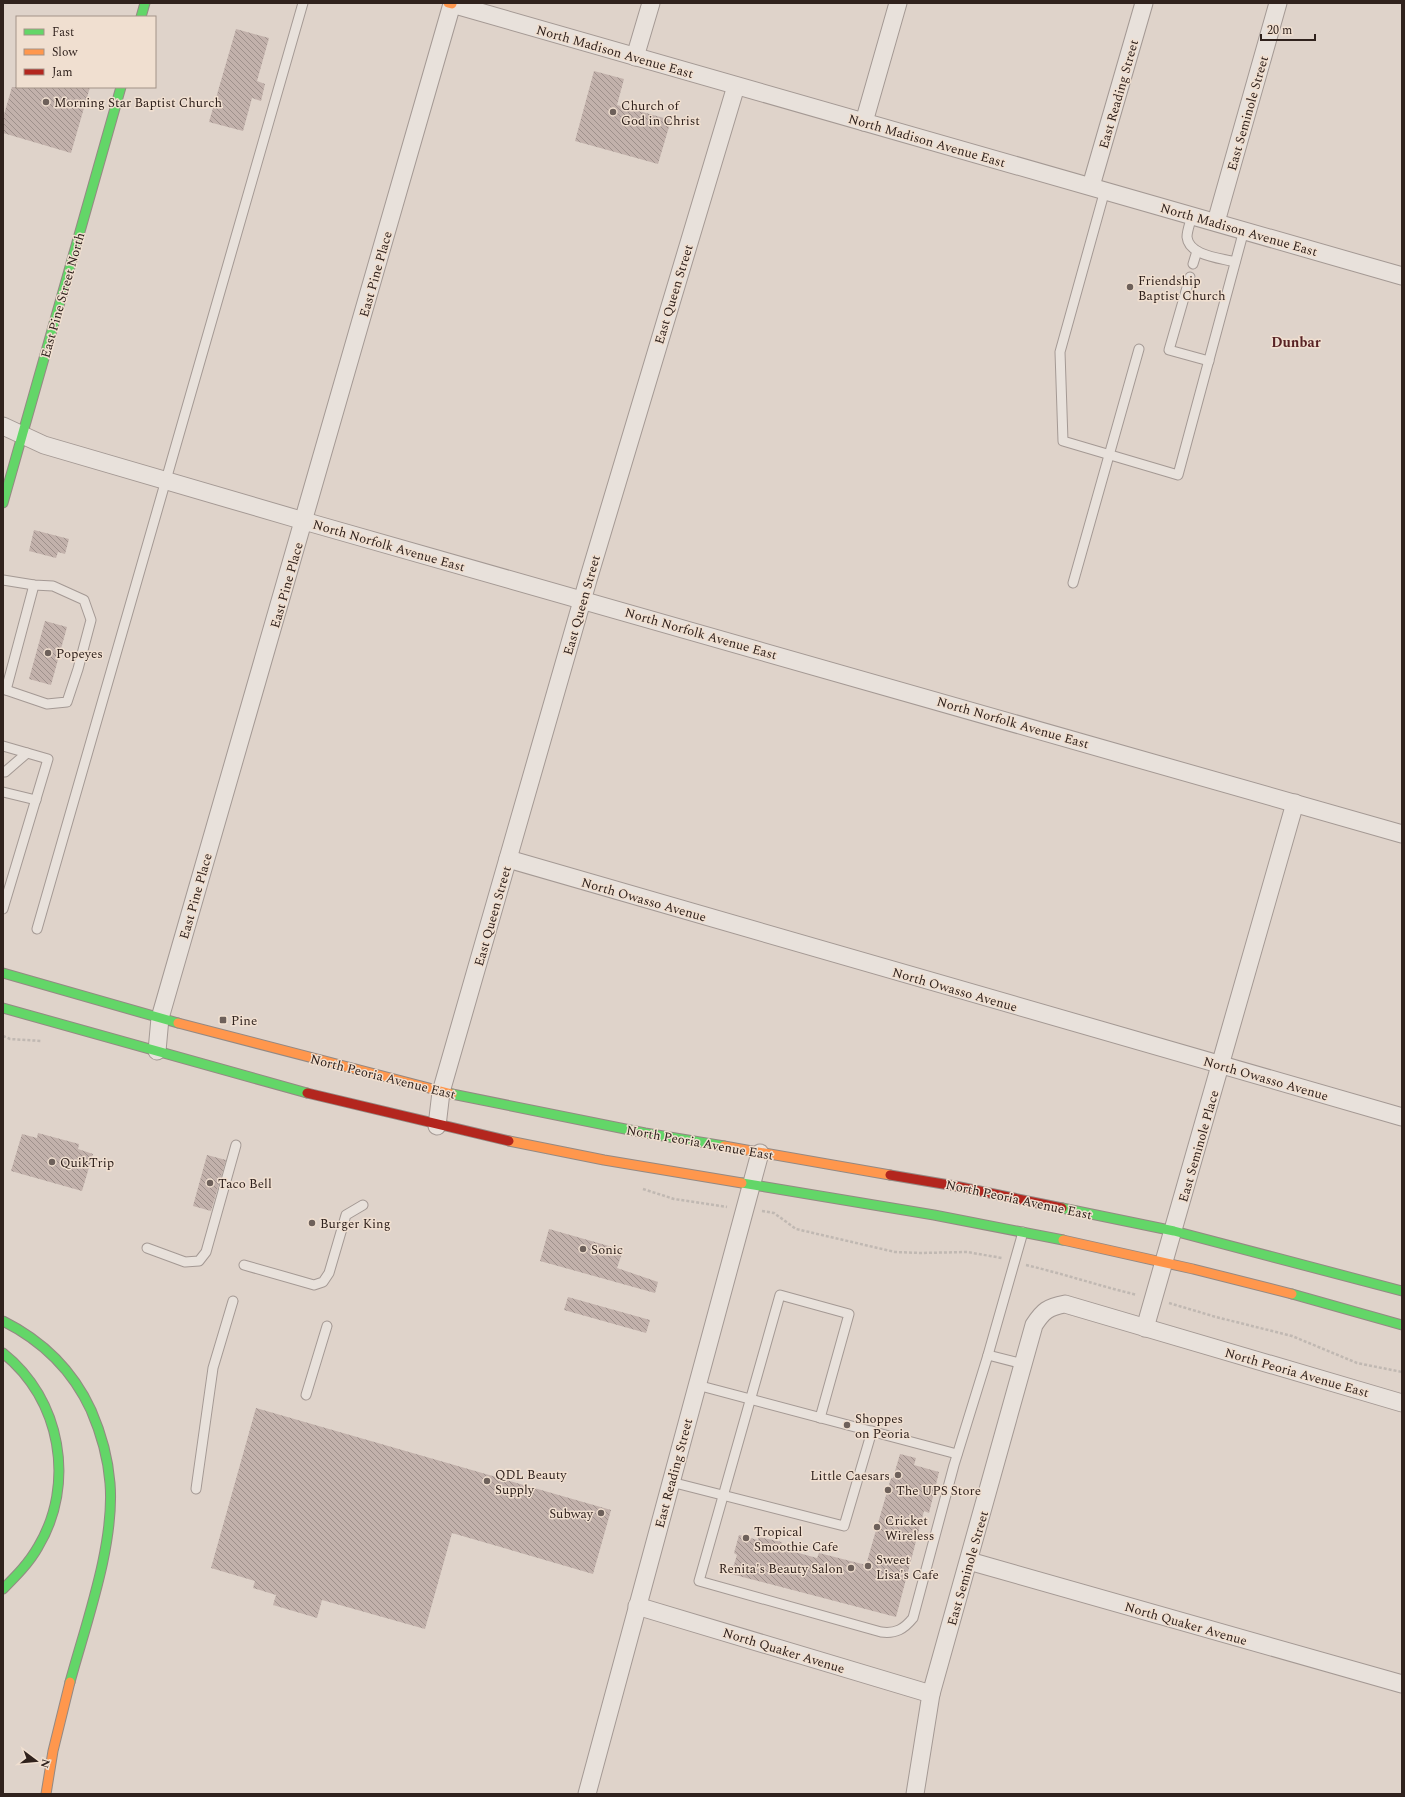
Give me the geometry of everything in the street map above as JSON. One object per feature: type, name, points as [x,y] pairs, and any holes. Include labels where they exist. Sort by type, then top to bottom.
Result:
[{"type":"main road","points":[[141,16],[145,3]]},
{"type":"main road","name":"East Pine Street North","points":[[3,503],[121,88]]},
{"type":"main road","name":"North Peoria Avenue East","points":[[3,973],[160,1018],[441,1092],[645,1133],[955,1186],[1174,1231],[1402,1291]]},
{"type":"main road","points":[[3,1008],[157,1052],[437,1126],[604,1160],[751,1184],[1023,1232],[1164,1262],[1402,1326]]},
{"type":"main road","points":[[3,1321],[37,1340],[52,1352],[68,1371],[92,1411],[106,1449],[110,1469],[111,1512],[108,1539],[66,1697],[46,1794]]},
{"type":"main road","points":[[3,1353],[24,1372],[44,1404],[54,1428],[59,1447],[60,1466],[56,1507],[48,1527],[27,1565],[3,1589]]},
{"type":"street","points":[[635,57],[651,3]]},
{"type":"street","points":[[864,122],[898,3]]},
{"type":"street","name":"East Reading Street","points":[[1098,188],[1144,3]]},
{"type":"street","name":"East Seminole Street","points":[[1216,222],[1278,3]]},
{"type":"street","name":"North Madison Avenue East","points":[[450,4],[1402,276]]},
{"type":"street","name":"East Pine Place","points":[[157,1052],[160,1018],[304,521],[450,4]]},
{"type":"street","name":"East Queen Street","points":[[437,1126],[441,1092],[582,599],[736,86]]},
{"type":"street","name":"North Norfolk Avenue East","points":[[3,426],[44,445],[165,481],[1402,834]]},
{"type":"street","name":"East Seminole Place","points":[[1145,1328],[1174,1231],[1295,803]]},
{"type":"street","name":"North Owasso Avenue","points":[[508,860],[1402,1117]]},
{"type":"street","name":"East Reading Street","points":[[587,1794],[760,1153]]},
{"type":"street","name":"North Peoria Avenue East","points":[[1054,1306],[1065,1304],[1402,1403]]},
{"type":"street","name":"East Seminole Street","points":[[916,1794],[931,1694],[1034,1325],[1042,1312],[1054,1306]]},
{"type":"street","name":"North Quaker Avenue","points":[[969,1561],[1402,1684]]},
{"type":"street","name":"North Quaker Avenue","points":[[637,1606],[931,1694]]},
{"type":"lane","points":[[37,929],[303,3]]},
{"type":"lane","points":[[1098,188],[1060,352],[1063,441],[1178,475],[1244,230]]},
{"type":"lane","points":[[1192,215],[1187,236],[1190,245],[1197,251],[1235,262]]},
{"type":"lane","points":[[1193,264],[1197,251]]},
{"type":"lane","points":[[1190,277],[1169,350],[1209,361]]},
{"type":"lane","points":[[1073,583],[1140,349]]},
{"type":"lane","points":[[3,580],[34,586],[53,586],[84,600],[91,620],[78,669],[67,702],[47,704],[5,690],[34,586]]},
{"type":"lane","points":[[3,746],[48,759],[3,909]]},
{"type":"lane","points":[[3,772],[5,772],[28,753]]},
{"type":"lane","points":[[3,792],[36,800]]},
{"type":"lane","points":[[147,1248],[185,1262],[199,1261],[206,1252],[236,1145]]},
{"type":"lane","points":[[244,1265],[314,1285],[323,1282],[329,1273],[346,1216],[363,1205]]},
{"type":"lane","points":[[820,1418],[849,1314],[780,1295],[699,1581],[881,1632],[891,1633],[905,1628],[913,1618],[957,1454],[988,1356],[1023,1232]]},
{"type":"lane","points":[[196,1489],[213,1368],[233,1301]]},
{"type":"lane","points":[[306,1395],[327,1326]]},
{"type":"lane","points":[[988,1356],[1023,1364]]},
{"type":"lane","points":[[697,1385],[957,1454]]},
{"type":"lane","points":[[671,1482],[844,1526],[872,1431]]},
{"type":"path","name":"North Peoria Avenue East","points":[[641,1188],[674,1199],[720,1207],[744,1208],[774,1213],[796,1229],[895,1252],[967,1252],[1056,1272],[1086,1282],[1292,1336],[1357,1363],[1402,1372]]},
{"type":"building","points":[[236,29],[269,38],[257,81],[265,84],[261,101],[252,98],[243,131],[209,122]]},
{"type":"building","name":"Church of God in Christ","points":[[594,71],[624,79],[617,105],[671,120],[658,164],[575,141]]},
{"type":"building","name":"Morning Star Baptist Church","points":[[12,87],[90,88],[71,153],[3,133],[3,118]]},
{"type":"building","points":[[34,530],[69,539],[65,554],[58,552],[56,558],[29,551]]},
{"type":"building","name":"Popeyes","points":[[45,621],[67,627],[51,685],[29,679]]},
{"type":"building","name":"QuikTrip","points":[[38,1133],[79,1144],[78,1149],[93,1154],[82,1191],[11,1171],[22,1134],[37,1138]]},
{"type":"building","name":"Taco Bell","points":[[207,1155],[226,1160],[211,1211],[193,1206]]},
{"type":"building","points":[[549,1229],[623,1250],[617,1268],[658,1282],[655,1293],[540,1261]]},
{"type":"building","points":[[568,1297],[650,1320],[646,1333],[564,1310]]},
{"type":"building","points":[[256,1408],[611,1510],[593,1574],[452,1533],[425,1629],[322,1600],[317,1618],[273,1605],[276,1595],[253,1588],[255,1581],[211,1568]]},
{"type":"building","points":[[900,1454],[916,1458],[914,1465],[939,1472],[929,1513],[924,1511],[896,1617],[731,1574],[737,1555],[734,1553],[739,1535],[758,1540],[759,1537],[782,1542],[780,1548],[817,1558],[819,1553],[866,1565],[891,1478],[893,1478]]},
{"type":"traffic: fast","points":[[141,16],[145,3]]},
{"type":"traffic: fast","points":[[3,503],[121,88]]},
{"type":"traffic: fast","points":[[3,973],[178,1023]]},
{"type":"traffic: fast","points":[[3,1008],[307,1093]]},
{"type":"traffic: fast","points":[[452,1094],[645,1133],[724,1146]]},
{"type":"traffic: fast","points":[[742,1183],[934,1215],[1063,1240]]},
{"type":"traffic: fast","points":[[1062,1208],[1174,1231],[1402,1291]]},
{"type":"traffic: fast","points":[[1292,1294],[1402,1325]]},
{"type":"traffic: fast","points":[[3,1321],[43,1347],[55,1358],[75,1382],[95,1419],[104,1445],[108,1464],[110,1507],[104,1557],[70,1682]]},
{"type":"traffic: fast","points":[[3,1353],[23,1372],[38,1394],[50,1418],[56,1444],[59,1470],[57,1497],[50,1522],[31,1558],[3,1589]]},
{"type":"traffic: slow","points":[[448,3],[452,4]]},
{"type":"traffic: slow","points":[[178,1023],[452,1094]]},
{"type":"traffic: slow","points":[[509,1141],[604,1160],[742,1183]]},
{"type":"traffic: slow","points":[[724,1146],[890,1175]]},
{"type":"traffic: slow","points":[[1063,1240],[1193,1269],[1292,1294]]},
{"type":"traffic: slow","points":[[46,1794],[53,1751],[70,1682]]},
{"type":"traffic: jam","points":[[307,1093],[509,1141]]},
{"type":"traffic: jam","points":[[890,1175],[955,1186],[1062,1208]]},
{"type":"place","name":"Morning Star Baptist Church","points":[[46,102]]},
{"type":"place","name":"Church of God in Christ","points":[[613,112]]},
{"type":"place","name":"Friendship Baptist Church","points":[[1130,287]]},
{"type":"place","name":"Popeyes","points":[[48,653]]},
{"type":"place","name":"Pine","points":[[223,1020]]},
{"type":"place","name":"QuikTrip","points":[[52,1162]]},
{"type":"place","name":"Taco Bell","points":[[210,1183]]},
{"type":"place","name":"Burger King","points":[[312,1223]]},
{"type":"place","name":"Sonic","points":[[583,1249]]},
{"type":"place","name":"Shoppes on Peoria","points":[[847,1425]]},
{"type":"place","name":"Little Caesars","points":[[898,1475]]},
{"type":"place","name":"QDL Beauty Supply","points":[[487,1481]]},
{"type":"place","name":"The UPS Store","points":[[888,1490]]},
{"type":"place","name":"Subway","points":[[601,1513]]},
{"type":"place","name":"Cricket Wireless","points":[[877,1527]]},
{"type":"place","name":"Tropical Smoothie Cafe","points":[[746,1538]]},
{"type":"place","name":"Sweet Lisa's Cafe","points":[[868,1566]]},
{"type":"place","name":"Renita's Beauty Salon","points":[[851,1568]]},
{"type":"district","name":"Dunbar","points":[[1296,342]]}]
